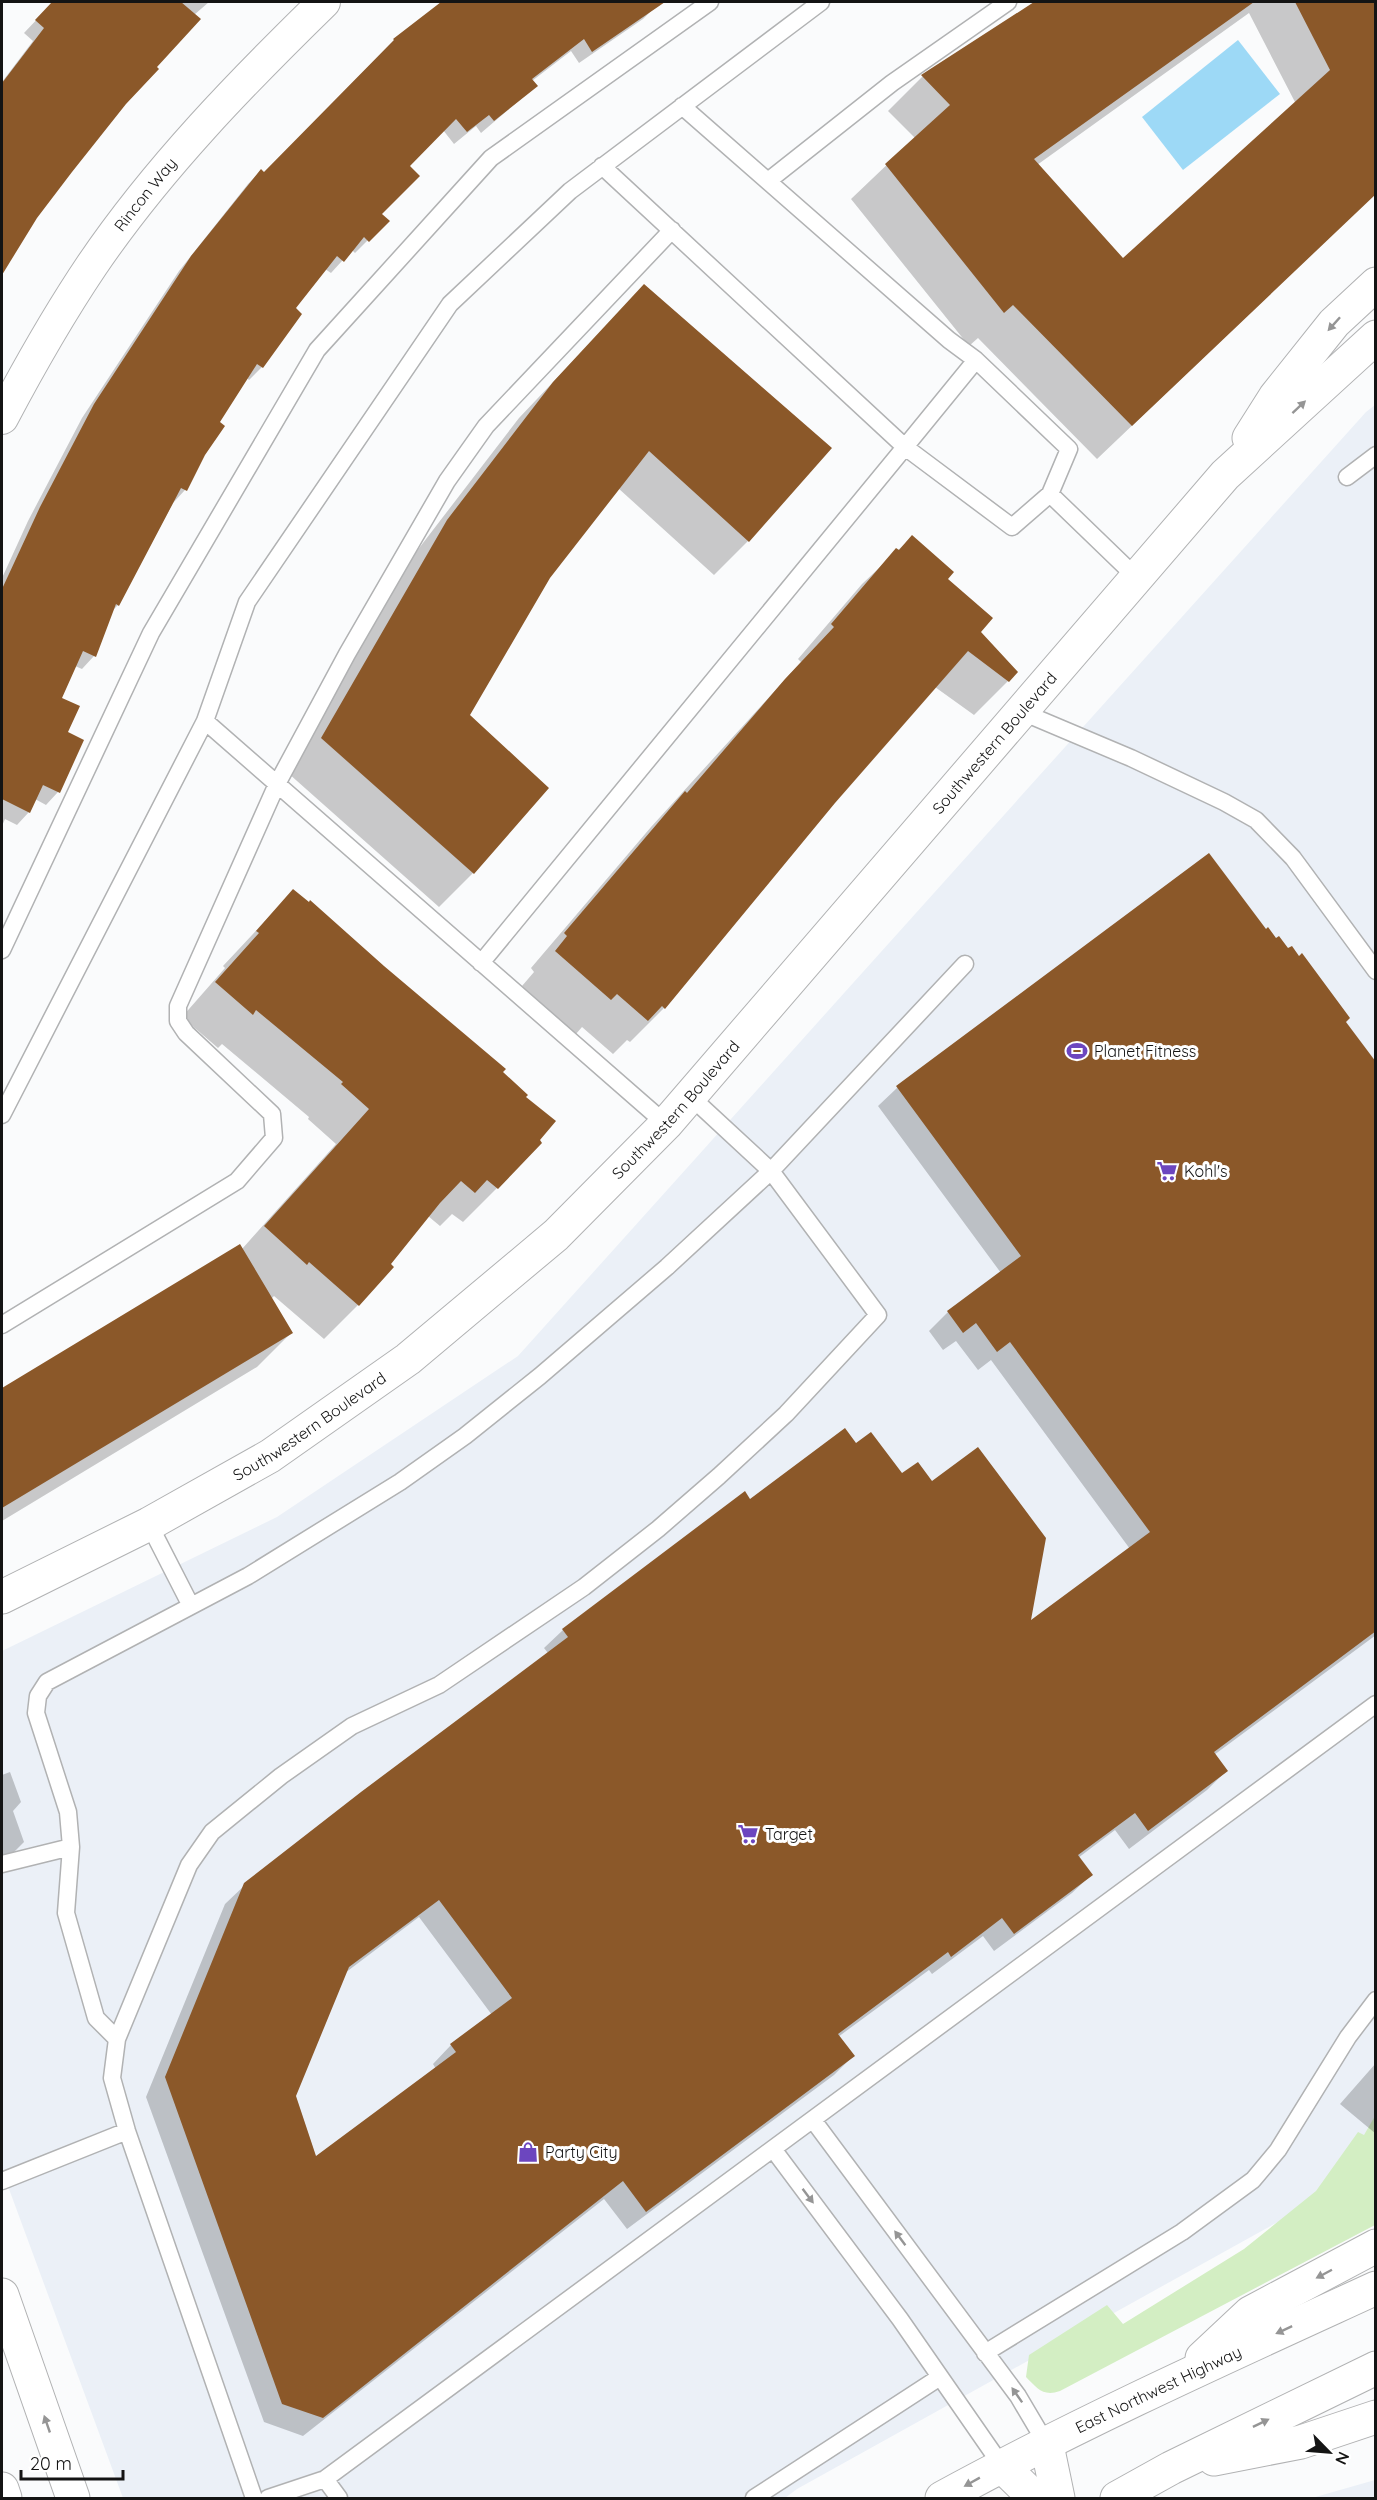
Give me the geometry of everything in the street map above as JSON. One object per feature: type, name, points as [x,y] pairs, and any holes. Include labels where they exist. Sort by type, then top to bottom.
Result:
[{"type":"street","name":"Rincon Way","points":[[2,418],[34,357],[93,264],[156,180],[251,74],[324,2]]},
{"type":"street","name":"Southwestern Boulevard","points":[[1226,476],[1275,397],[1334,323],[1376,284]]},
{"type":"street","name":"Southwestern Boulevard","points":[[2,1597],[149,1524],[270,1456],[408,1359],[556,1235],[666,1124],[1226,476],[1376,337]]},
{"type":"street","points":[[1180,2378],[1250,2313],[1376,2246]]},
{"type":"street","name":"East Northwest Highway","points":[[942,2499],[1002,2466],[1180,2378],[1376,2288]]},
{"type":"street","points":[[2,2295],[73,2499]]},
{"type":"street","points":[[1117,2499],[1171,2468],[1376,2368]]},
{"type":"street","points":[[1171,2468],[1301,2442],[1376,2417]]},
{"type":"street","points":[[1047,2445],[1058,2499]]},
{"type":"street","points":[[1002,2466],[1035,2499]]},
{"type":"street","points":[[2,2489],[5,2499]]},
{"type":"lane","points":[[2,950],[151,633],[317,350],[491,158],[710,2]]},
{"type":"lane","points":[[2,1115],[205,721],[247,602],[450,304],[570,191],[821,2]]},
{"type":"lane","points":[[768,181],[892,83],[1008,2]]},
{"type":"lane","points":[[602,166],[905,447],[1012,527],[1050,494],[1069,449],[976,360],[949,340],[682,106]]},
{"type":"lane","points":[[2,1325],[237,1181],[274,1138],[272,1114],[186,1033],[178,1021],[178,1006],[278,784],[347,654],[435,501],[486,426],[672,230]]},
{"type":"lane","points":[[482,963],[976,360]]},
{"type":"lane","points":[[1347,477],[1376,455]]},
{"type":"lane","points":[[1050,494],[1137,578]]},
{"type":"lane","points":[[1022,712],[1131,758],[1224,802],[1256,820],[1293,858],[1376,971]]},
{"type":"lane","points":[[205,721],[666,1124]]},
{"type":"lane","points":[[117,2038],[96,2018],[66,1913],[71,1847],[68,1812],[36,1713],[38,1696],[47,1682],[248,1576],[400,1482],[465,1436],[540,1376],[667,1267],[771,1172],[965,964]]},
{"type":"lane","points":[[254,2499],[127,2131],[112,2078],[117,2038],[189,1865],[212,1832],[281,1776],[352,1726],[440,1685],[593,1580],[658,1529],[786,1414],[878,1315],[771,1172],[690,1096]]},
{"type":"lane","points":[[149,1524],[191,1606]]},
{"type":"lane","points":[[268,2499],[325,2479],[1376,1704]]},
{"type":"lane","points":[[2,1864],[71,1847]]},
{"type":"lane","points":[[985,2353],[1182,2232],[1253,2180],[1278,2150],[1348,2037],[1376,2000]]},
{"type":"lane","points":[[813,2120],[1018,2396],[1047,2445]]},
{"type":"lane","points":[[2,2181],[127,2131]]},
{"type":"lane","points":[[774,2149],[900,2319],[1002,2466]]},
{"type":"lane","points":[[754,2499],[940,2377]]},
{"type":"lane","points":[[325,2479],[339,2499]]},
{"type":"shaded area","points":[[1375,405],[1375,2168],[797,2489],[785,2498],[123,2498],[2,2170],[2,1651],[277,1517],[518,1356],[1366,412]]},
{"type":"shaded area","points":[[1375,2480],[1375,2498],[1312,2498]]},
{"type":"green space","points":[[1375,2116],[1375,2225],[1060,2391],[1045,2392],[1037,2388],[1026,2377],[1029,2355],[1107,2305],[1123,2324],[1244,2249],[1316,2191],[1358,2132],[1364,2135]]},
{"type":"water","points":[[1238,40],[1280,94],[1183,170],[1142,117]]},
{"type":"building","points":[[52,2],[181,2],[201,19],[157,67],[159,69],[126,104],[72,172],[37,218],[2,275],[2,83],[44,28],[35,20]]},
{"type":"building","points":[[441,2],[665,2],[592,52],[584,39],[532,79],[538,86],[494,121],[489,115],[467,132],[456,119],[410,166],[420,176],[382,214],[390,221],[369,242],[364,237],[344,262],[337,256],[296,308],[302,314],[263,368],[257,364],[220,422],[225,426],[205,455],[187,491],[181,488],[119,606],[116,604],[96,657],[83,651],[62,698],[80,706],[68,732],[84,740],[60,793],[43,785],[30,813],[2,799],[2,589],[40,507],[94,404],[191,256],[261,169],[264,172],[393,39]]},
{"type":"building","points":[[1034,2],[1254,2],[1034,159],[1123,258],[1330,70],[1295,2],[1376,2],[1376,194],[1132,426],[1013,305],[1004,313],[885,164],[950,105],[921,75]]},
{"type":"building","points":[[644,284],[832,448],[749,542],[649,451],[550,578],[470,715],[549,788],[474,874],[321,738],[447,520],[553,382]]},
{"type":"building","points":[[912,535],[954,572],[948,579],[993,618],[981,632],[1018,672],[1009,682],[968,651],[835,803],[665,1009],[662,1006],[648,1021],[617,994],[611,1000],[555,951],[567,936],[564,933],[685,791],[687,793],[785,679],[834,627],[831,624],[896,548],[899,550]]},
{"type":"building","points":[[1209,853],[1266,929],[1268,927],[1276,938],[1279,936],[1288,948],[1292,946],[1299,956],[1302,953],[1350,1018],[1346,1022],[1376,1062],[1376,1631],[1214,1752],[1228,1771],[1148,1831],[1135,1813],[1078,1855],[1093,1875],[1014,1934],[1002,1918],[951,1957],[948,1952],[838,2034],[855,2056],[646,2212],[623,2181],[323,2418],[282,2404],[165,2077],[244,1883],[568,1637],[562,1629],[745,1491],[750,1499],[845,1428],[856,1443],[871,1432],[902,1473],[918,1462],[932,1481],[978,1447],[1046,1538],[1031,1620],[1150,1532],[1010,1342],[997,1352],[976,1323],[963,1333],[947,1311],[1021,1256],[896,1086]],"holes":[[[439,1900],[512,1998],[450,2044],[456,2052],[316,2156],[296,2096],[349,1967]]]},
{"type":"building","points":[[293,889],[309,902],[310,900],[506,1069],[503,1072],[528,1095],[526,1097],[556,1121],[540,1140],[542,1143],[498,1189],[487,1180],[475,1193],[461,1181],[440,1203],[391,1264],[394,1267],[359,1306],[309,1262],[307,1265],[264,1226],[369,1109],[341,1084],[343,1082],[256,1010],[253,1015],[215,982],[259,933],[256,931]]},
{"type":"building","points":[[240,1244],[293,1333],[2,1508],[2,1388]]},
{"type":"place","name":"Planet Fitness","points":[[1077,1051]]},
{"type":"place","name":"Kohl's","points":[[1167,1171]]},
{"type":"place","name":"Target","points":[[748,1834]]},
{"type":"place","name":"Party City","points":[[528,2152]]}]
